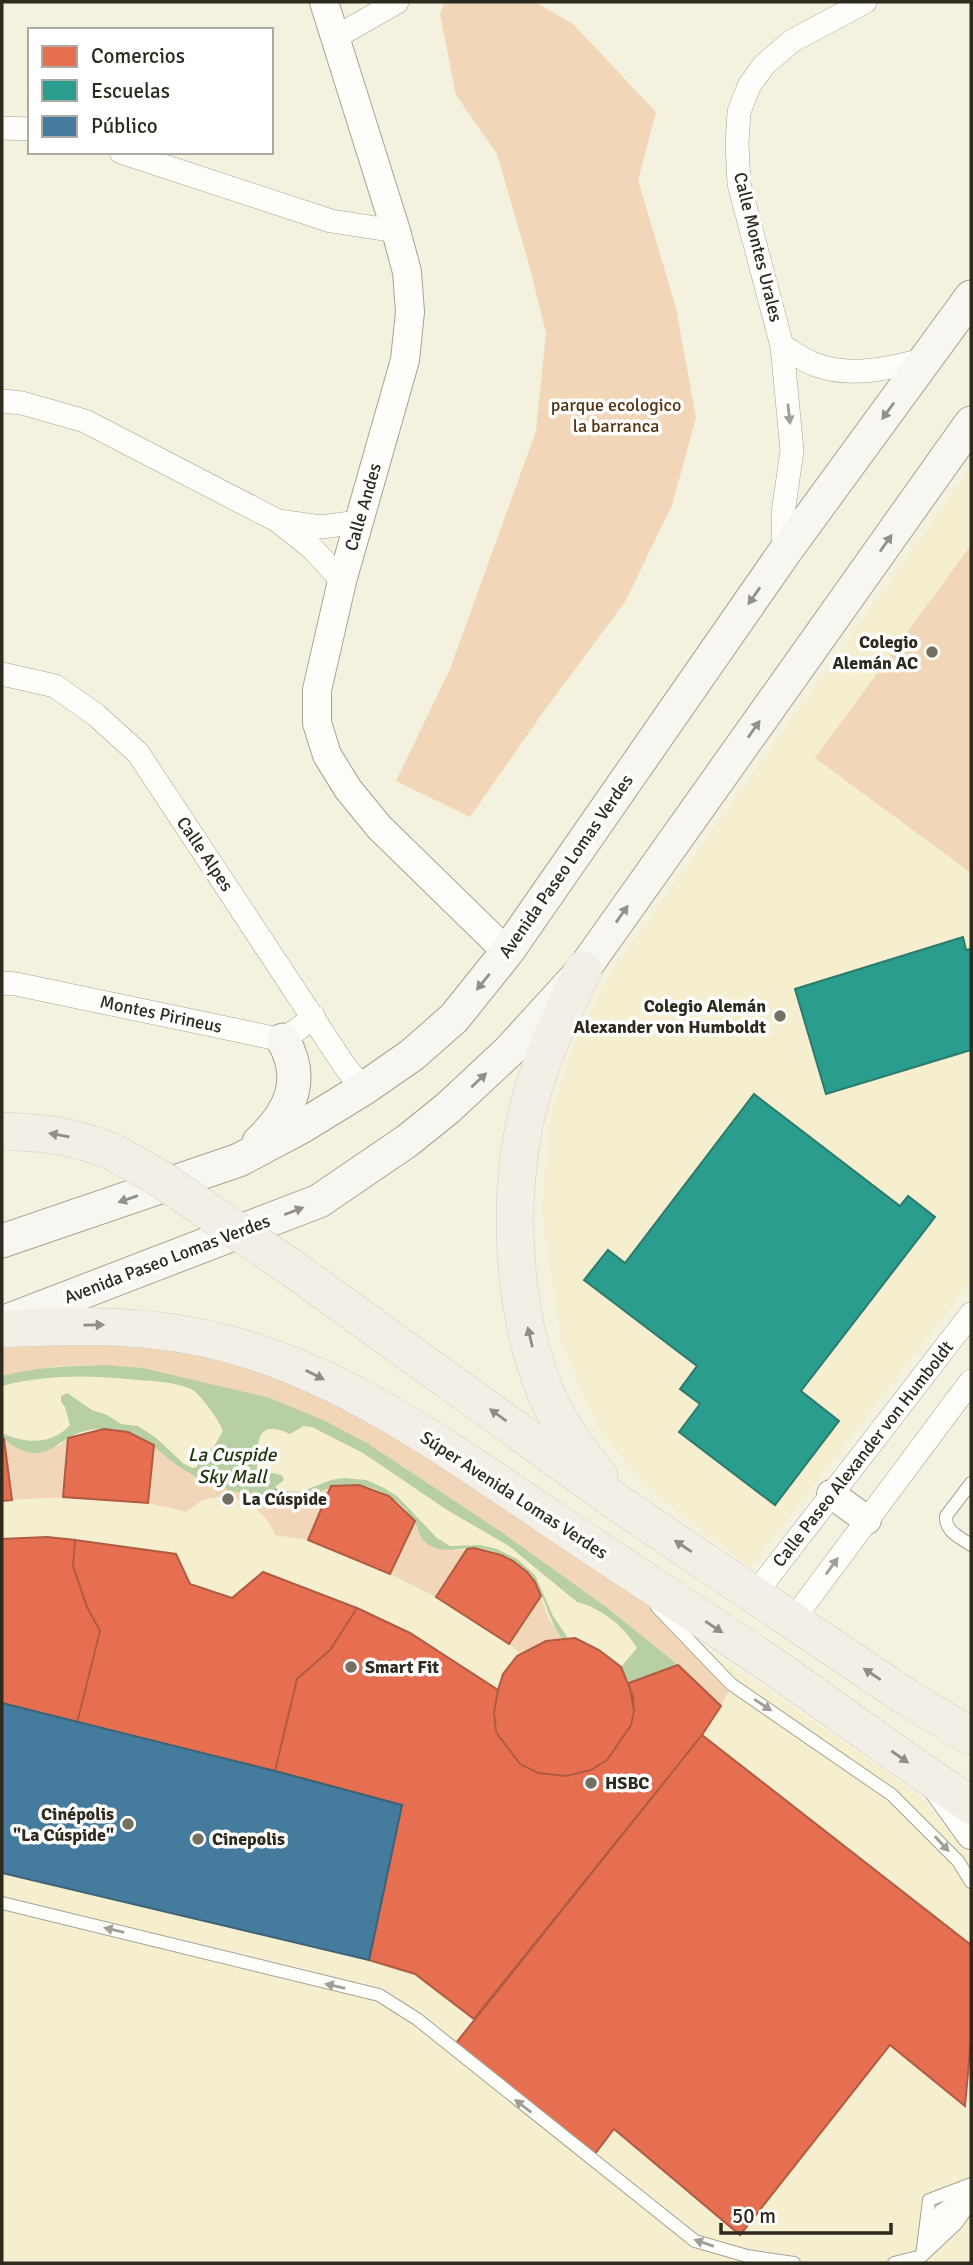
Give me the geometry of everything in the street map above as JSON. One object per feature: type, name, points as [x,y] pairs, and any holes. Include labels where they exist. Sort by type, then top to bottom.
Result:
[{"type":"main road","name":"Avenida Paseo Lomas Verdes","points":[[2,1241],[239,1160],[301,1128],[363,1089],[412,1055],[454,1018],[507,952],[784,553],[971,297]]},
{"type":"main road","name":"Avenida Paseo Lomas Verdes","points":[[2,1323],[318,1201],[407,1141],[449,1108],[509,1051],[583,970],[971,424]]},
{"type":"main road","points":[[583,970],[550,1043],[533,1089],[523,1136],[517,1185],[516,1231],[521,1301],[536,1365],[555,1411],[580,1452],[618,1503]]},
{"type":"main road","points":[[239,1160],[272,1130],[287,1108],[296,1078],[292,1055],[283,1040]]},
{"type":"main road","points":[[2,1131],[78,1138],[113,1152],[159,1178],[289,1266],[618,1503],[909,1699],[971,1736]]},
{"type":"main road","name":"Súper Avenida Lomas Verdes","points":[[2,1329],[111,1325],[156,1329],[228,1344],[299,1367],[368,1402],[470,1464],[780,1671],[971,1805]]},
{"type":"street","name":"Calle Andes","points":[[324,2],[396,231],[407,272],[410,312],[405,360],[342,580],[317,690],[317,723],[327,755],[348,789],[379,827],[507,952]]},
{"type":"street","points":[[336,37],[397,2]]},
{"type":"street","name":"Calle Montes Urales","points":[[784,553],[783,513],[792,451],[782,346],[739,184],[739,113],[749,86],[764,65],[792,41],[865,2]]},
{"type":"street","points":[[2,128],[28,130]]},
{"type":"street","points":[[127,154],[331,221],[396,231]]},
{"type":"street","name":"Calle Montes Urales","points":[[782,346],[815,365],[848,372],[884,370],[927,359]]},
{"type":"street","points":[[2,401],[22,403],[86,421],[278,521],[312,548],[342,580]]},
{"type":"street","points":[[278,521],[321,527],[359,522]]},
{"type":"street","name":"Calle Alpes","points":[[2,674],[55,686],[96,715],[138,753],[344,1065],[363,1089]]},
{"type":"street","name":"Montes Pirineus","points":[[2,984],[16,984],[283,1040]]},
{"type":"street","points":[[283,1040],[314,1017]]},
{"type":"street","name":"Calle Paseo Alexander von Humboldt","points":[[755,1594],[971,1314]]},
{"type":"street","points":[[792,1621],[971,1381]]},
{"type":"street","points":[[831,1494],[866,1520]]},
{"type":"street","points":[[930,1778],[971,1835]]},
{"type":"lane","points":[[971,1483],[946,1516],[946,1523],[948,1529],[971,1545]]},
{"type":"lane","points":[[608,1557],[731,1684],[892,1795],[958,1861],[971,1882]]},
{"type":"lane","points":[[2,1902],[379,1995],[403,2008],[695,2241],[747,2256],[794,2263]]},
{"type":"lane","points":[[922,2256],[940,2211],[971,2187]]},
{"type":"lane","points":[[922,2256],[949,2218],[971,2196]]},
{"type":"lane","points":[[922,2256],[956,2224],[971,2203]]},
{"type":"lane","points":[[894,2263],[922,2256],[964,2230],[971,2214]]},
{"type":"shaded area","name":"Colegio Alemán Alexander von Humboldt","points":[[971,468],[971,1280],[750,1567],[645,1485],[598,1427],[562,1342],[542,1210],[551,1116],[571,1052],[606,980]]},
{"type":"shaded area","name":"La Cuspide Sky Mall","points":[[2,1338],[231,1360],[639,1595],[728,1665],[886,1771],[922,1800],[971,1858],[971,2263],[2,2263]]},
{"type":"green space","name":"parque ecologico la barranca","points":[[445,2],[535,2],[573,24],[656,112],[638,180],[676,308],[696,418],[672,505],[625,602],[470,817],[396,781],[450,669],[536,431],[546,333],[497,154],[456,95],[440,14]]},
{"type":"green space","name":"Colegio Alemán AC","points":[[971,545],[971,873],[815,758]]},
{"type":"green space","name":"La Cuspide Sky Mall","points":[[2,1338],[138,1342],[231,1360],[362,1411],[639,1595],[730,1688],[721,1706],[678,1665],[609,1609],[500,1531],[367,1443],[270,1398],[103,1365],[55,1366],[2,1376]]},
{"type":"green space","points":[[68,1438],[63,1497],[12,1500],[4,1439],[13,1445],[59,1446]]},
{"type":"green space","points":[[154,1445],[184,1469],[232,1490],[268,1494],[315,1491],[331,1486],[308,1540],[275,1535],[264,1516],[237,1499],[216,1497],[197,1504],[186,1512],[148,1503]]},
{"type":"green space","points":[[415,1521],[423,1538],[434,1547],[467,1549],[436,1597],[390,1574]]},
{"type":"green space","points":[[541,1596],[548,1618],[562,1639],[546,1641],[521,1654],[509,1644]]},
{"type":"water","name":"La Cuspide Sky Mall","points":[[103,1365],[143,1368],[270,1398],[325,1421],[367,1443],[500,1531],[609,1609],[678,1665],[629,1683],[621,1667],[637,1648],[626,1632],[611,1619],[577,1602],[509,1546],[447,1510],[363,1453],[312,1427],[304,1426],[290,1434],[271,1429],[261,1435],[257,1467],[261,1471],[282,1475],[284,1480],[275,1487],[280,1491],[300,1492],[344,1478],[366,1480],[384,1488],[397,1496],[437,1538],[450,1546],[480,1545],[497,1549],[517,1559],[535,1575],[553,1616],[568,1638],[562,1639],[535,1582],[517,1563],[484,1549],[447,1550],[429,1545],[422,1539],[413,1519],[402,1506],[372,1488],[348,1485],[291,1497],[238,1492],[193,1475],[148,1442],[113,1429],[93,1429],[80,1433],[37,1453],[21,1450],[2,1438],[2,1433],[38,1441],[63,1432],[70,1425],[61,1402],[61,1396],[67,1393],[92,1410],[121,1424],[138,1426],[155,1437],[184,1464],[197,1467],[199,1457],[213,1448],[223,1431],[209,1408],[191,1389],[164,1382],[85,1377],[35,1379],[2,1386],[2,1376],[15,1373]]},
{"type":"building: Comercios","points":[[104,1429],[128,1432],[154,1445],[148,1503],[63,1497],[68,1438]]},
{"type":"building: Comercios","points":[[2,1438],[12,1500],[2,1501]]},
{"type":"building: Comercios","points":[[359,1485],[389,1496],[415,1521],[390,1574],[308,1540],[331,1486]]},
{"type":"building: Comercios","points":[[47,1537],[75,1540],[73,1566],[87,1607],[100,1631],[77,1723],[2,1703],[2,1539]]},
{"type":"building: Comercios","points":[[75,1540],[176,1554],[190,1584],[232,1598],[263,1572],[357,1608],[330,1650],[297,1679],[275,1771],[77,1723],[100,1631],[87,1607],[73,1566]]},
{"type":"building: Comercios","points":[[474,1548],[513,1561],[535,1582],[541,1596],[509,1644],[436,1597],[467,1549]]},
{"type":"building: Comercios","points":[[357,1608],[410,1633],[498,1690],[494,1713],[496,1732],[520,1764],[538,1773],[566,1776],[591,1770],[607,1760],[631,1725],[634,1711],[629,1683],[678,1665],[721,1706],[702,1735],[474,2019],[415,1974],[369,1960],[402,1805],[275,1771],[297,1679],[330,1650]]},
{"type":"building: Comercios","points":[[575,1638],[599,1650],[621,1667],[633,1696],[631,1725],[607,1760],[591,1770],[566,1776],[538,1773],[520,1764],[496,1732],[494,1713],[498,1690],[503,1674],[517,1656],[546,1641]]},
{"type":"building: Comercios","points":[[702,1735],[971,1945],[971,2039],[965,2106],[890,2045],[740,2235],[614,2129],[594,2155],[456,2043]]},
{"type":"building: Escuelas","points":[[963,937],[966,950],[971,949],[971,1050],[826,1094],[795,989]]},
{"type":"building: Escuelas","points":[[754,1094],[900,1206],[908,1196],[935,1217],[801,1391],[839,1421],[775,1505],[679,1432],[700,1404],[680,1389],[697,1366],[584,1280],[608,1250],[625,1263]]},
{"type":"building: Público","name":"Cinepolis","points":[[2,1703],[402,1805],[369,1960],[2,1873]]},
{"type":"place","name":"Colegio Alemán AC","points":[[932,652]]},
{"type":"place","name":"Colegio Alemán Alexander von Humboldt","points":[[780,1016]]},
{"type":"place","name":"La Cúspide","points":[[228,1499]]},
{"type":"place","name":"Smart Fit","points":[[351,1667]]},
{"type":"place","name":"HSBC","points":[[591,1783]]},
{"type":"place","name":"Cinépolis \"La Cúspide\"","points":[[128,1824]]},
{"type":"place","name":"Cinepolis","points":[[198,1839]]}]
